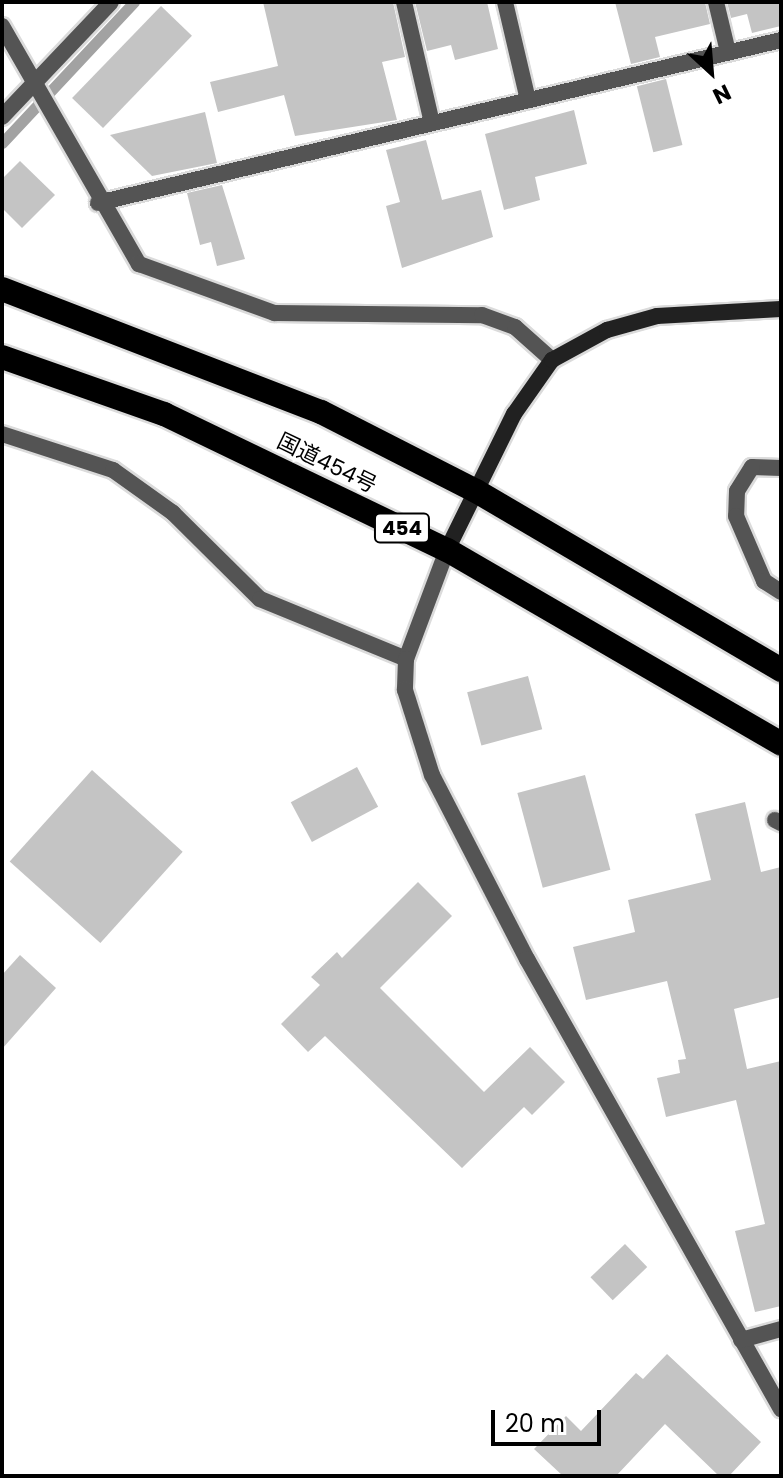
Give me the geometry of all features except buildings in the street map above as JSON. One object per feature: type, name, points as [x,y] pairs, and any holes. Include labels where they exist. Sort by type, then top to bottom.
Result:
[{"type":"highway","name":"国道454号","points":[[2,289],[321,412],[476,491],[781,670]]},
{"type":"highway","name":"国道454号","points":[[2,357],[164,414],[447,550],[781,744]]},
{"type":"street","points":[[2,117],[111,2]]},
{"type":"street","points":[[404,2],[432,123]]},
{"type":"street","points":[[505,2],[528,100]]},
{"type":"street","points":[[716,2],[728,52]]},
{"type":"street","points":[[2,26],[98,203],[139,264],[248,307],[482,315],[515,327],[552,360]]},
{"type":"street","points":[[98,203],[781,40]]},
{"type":"street","points":[[781,309],[657,316],[607,330],[552,360],[476,491],[447,550],[406,659],[405,690],[432,775],[781,1409]]},
{"type":"street","points":[[2,434],[113,470],[173,513],[260,599],[406,659]]},
{"type":"street","points":[[781,468],[752,467],[737,491],[736,516],[764,581],[781,592]]},
{"type":"street","points":[[741,1340],[781,1329]]},
{"type":"waterway","points":[[2,143],[134,2]]}]
